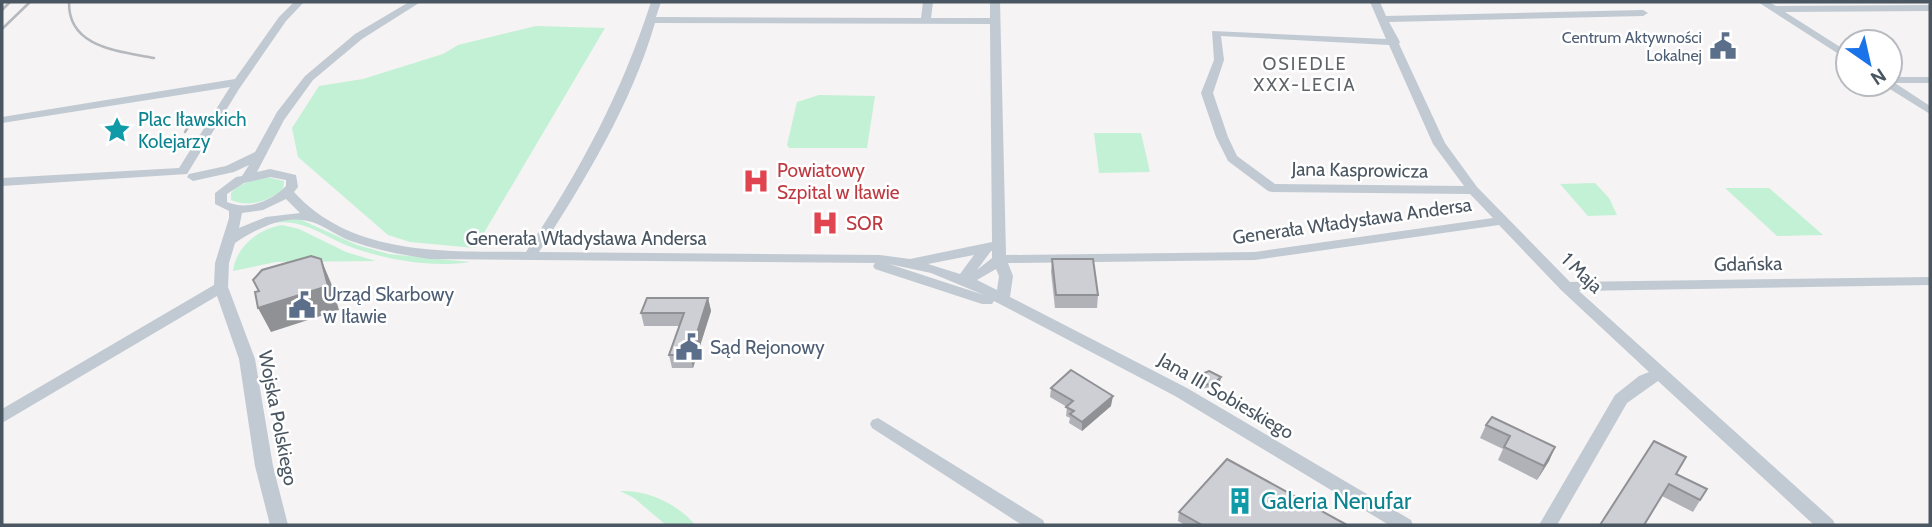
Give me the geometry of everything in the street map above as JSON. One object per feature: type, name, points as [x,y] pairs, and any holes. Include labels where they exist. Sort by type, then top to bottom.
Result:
[{"type":"street","points":[[188,174],[239,82],[282,19],[299,2]]},
{"type":"street","points":[[372,28],[398,2],[418,3]]},
{"type":"street","points":[[529,257],[581,176],[638,64],[656,2]]},
{"type":"street","points":[[926,21],[928,2]]},
{"type":"street","points":[[995,2],[999,259],[1006,276],[1003,298]]},
{"type":"street","name":"1 Maja","points":[[1375,2],[1443,152],[1473,190],[1566,287],[1826,525]]},
{"type":"street","points":[[1385,19],[1643,13],[1628,2]]},
{"type":"street","points":[[1763,2],[1834,48]]},
{"type":"street","points":[[221,193],[244,179],[264,152],[275,124],[302,85],[327,61],[372,28],[418,3]]},
{"type":"street","points":[[1774,9],[1923,6],[1930,20]]},
{"type":"street","points":[[651,20],[995,21]]},
{"type":"street","name":"Jana Kasprowicza","points":[[1395,42],[1216,33],[1219,60],[1207,93],[1232,158],[1272,188],[1473,190]]},
{"type":"street","points":[[1904,81],[1930,80]]},
{"type":"street","points":[[2,120],[239,82]]},
{"type":"street","points":[[1904,92],[1930,111]]},
{"type":"street","points":[[188,174],[244,179],[270,173],[264,152]]},
{"type":"street","points":[[2,182],[188,174],[230,169],[264,152]]},
{"type":"street","name":"Generała Władysława Andersa","points":[[270,173],[292,178],[294,182],[288,193],[294,201],[317,218],[365,242],[409,253],[452,257],[880,259],[914,262],[959,285]]},
{"type":"street","points":[[188,174],[221,193]]},
{"type":"street","points":[[221,193],[221,204],[236,209],[261,206],[288,193]]},
{"type":"street","name":"Generała Władysława Andersa","points":[[261,206],[317,218]]},
{"type":"street","name":"Wojska Polskiego","points":[[230,240],[261,206]]},
{"type":"street","name":"Wojska Polskiego","points":[[236,209],[236,218],[222,263],[221,287],[247,359],[264,466],[279,525]]},
{"type":"street","points":[[230,240],[253,225],[274,218],[299,215],[317,218]]},
{"type":"street","name":"Generała Władysława Andersa","points":[[999,259],[1255,256],[1500,221]]},
{"type":"street","points":[[959,285],[999,232]]},
{"type":"street","points":[[914,262],[987,248]]},
{"type":"street","points":[[959,285],[983,272],[999,259]]},
{"type":"street","name":"Generała Władysława Andersa","points":[[863,261],[959,285]]},
{"type":"street","name":"Gdańska","points":[[1566,287],[1930,281]]},
{"type":"street","name":"Jana III Sobieskiego","points":[[959,285],[1003,298],[1022,311],[1181,392],[1404,525]]},
{"type":"street","name":"Jana III Sobieskiego","points":[[959,285],[997,305],[1022,311]]},
{"type":"street","points":[[2,417],[221,287]]},
{"type":"street","points":[[1548,525],[1621,399],[1645,380],[1659,374]]},
{"type":"street","points":[[878,424],[1037,525]]},
{"type":"green space","points":[[536,26],[605,28],[475,248],[410,242],[388,235],[298,157],[292,128],[319,86],[363,79],[443,54],[458,45]]},
{"type":"green space","points":[[819,95],[875,96],[867,148],[789,148],[787,145],[797,102]]},
{"type":"green space","points":[[1094,133],[1141,133],[1150,172],[1099,173]]},
{"type":"green space","points":[[267,177],[284,181],[283,189],[258,202],[231,200],[231,193],[239,186]]},
{"type":"green space","points":[[1595,183],[1609,198],[1617,215],[1588,216],[1560,184]]},
{"type":"green space","points":[[1725,188],[1769,188],[1823,235],[1777,236]]},
{"type":"green space","points":[[297,218],[357,245],[389,254],[470,262],[440,264],[394,259],[351,247],[295,223],[274,223],[281,219]]},
{"type":"green space","points":[[282,225],[299,229],[346,252],[376,261],[276,262],[233,271],[243,247],[265,230]]},
{"type":"green space","points":[[620,491],[661,499],[679,510],[695,525],[666,525],[634,498]]},
{"type":"building","points":[[311,256],[321,259],[328,286],[258,308],[255,292],[259,291],[253,280],[262,270]]},
{"type":"building","points":[[1052,259],[1093,259],[1098,295],[1056,295]]},
{"type":"building","points":[[647,298],[708,298],[690,355],[669,355],[684,313],[641,313]]},
{"type":"building","points":[[1071,370],[1113,396],[1082,422],[1070,414],[1074,411],[1066,407],[1073,401],[1051,388]]},
{"type":"building","points":[[1209,371],[1221,377],[1212,385],[1204,384],[1199,375]]},
{"type":"building","points":[[1492,417],[1555,447],[1544,466],[1504,447],[1510,436],[1486,425]]},
{"type":"building","points":[[1654,441],[1686,457],[1676,474],[1707,489],[1700,500],[1669,484],[1644,525],[1600,525]]},
{"type":"building","name":"Galeria Nenufar","points":[[1227,459],[1347,525],[1202,525],[1179,512]]},
{"type":"railway","points":[[2,10],[10,2]]},
{"type":"railway","points":[[2,29],[30,2]]},
{"type":"railway","points":[[69,2],[71,17],[86,38],[111,49],[154,58]]},
{"type":"railway","points":[[185,132],[192,121]]},
{"type":"place","name":"Centrum Aktywności Lokalnej","points":[[1723,46]]},
{"type":"place","name":"Plac Iławskich Kolejarzy","points":[[117,130]]},
{"type":"place","name":"Powiatowy Szpital w Iławie","points":[[756,181]]},
{"type":"place","name":"SOR","points":[[825,223]]},
{"type":"place","name":"Urząd Skarbowy w Iławie","points":[[302,305]]},
{"type":"place","name":"Sąd Rejonowy","points":[[689,347]]},
{"type":"place","name":"Galeria Nenufar","points":[[1240,501]]},
{"type":"district","name":"OSIEDLE XXX-LECIA","points":[[1305,74]]}]
